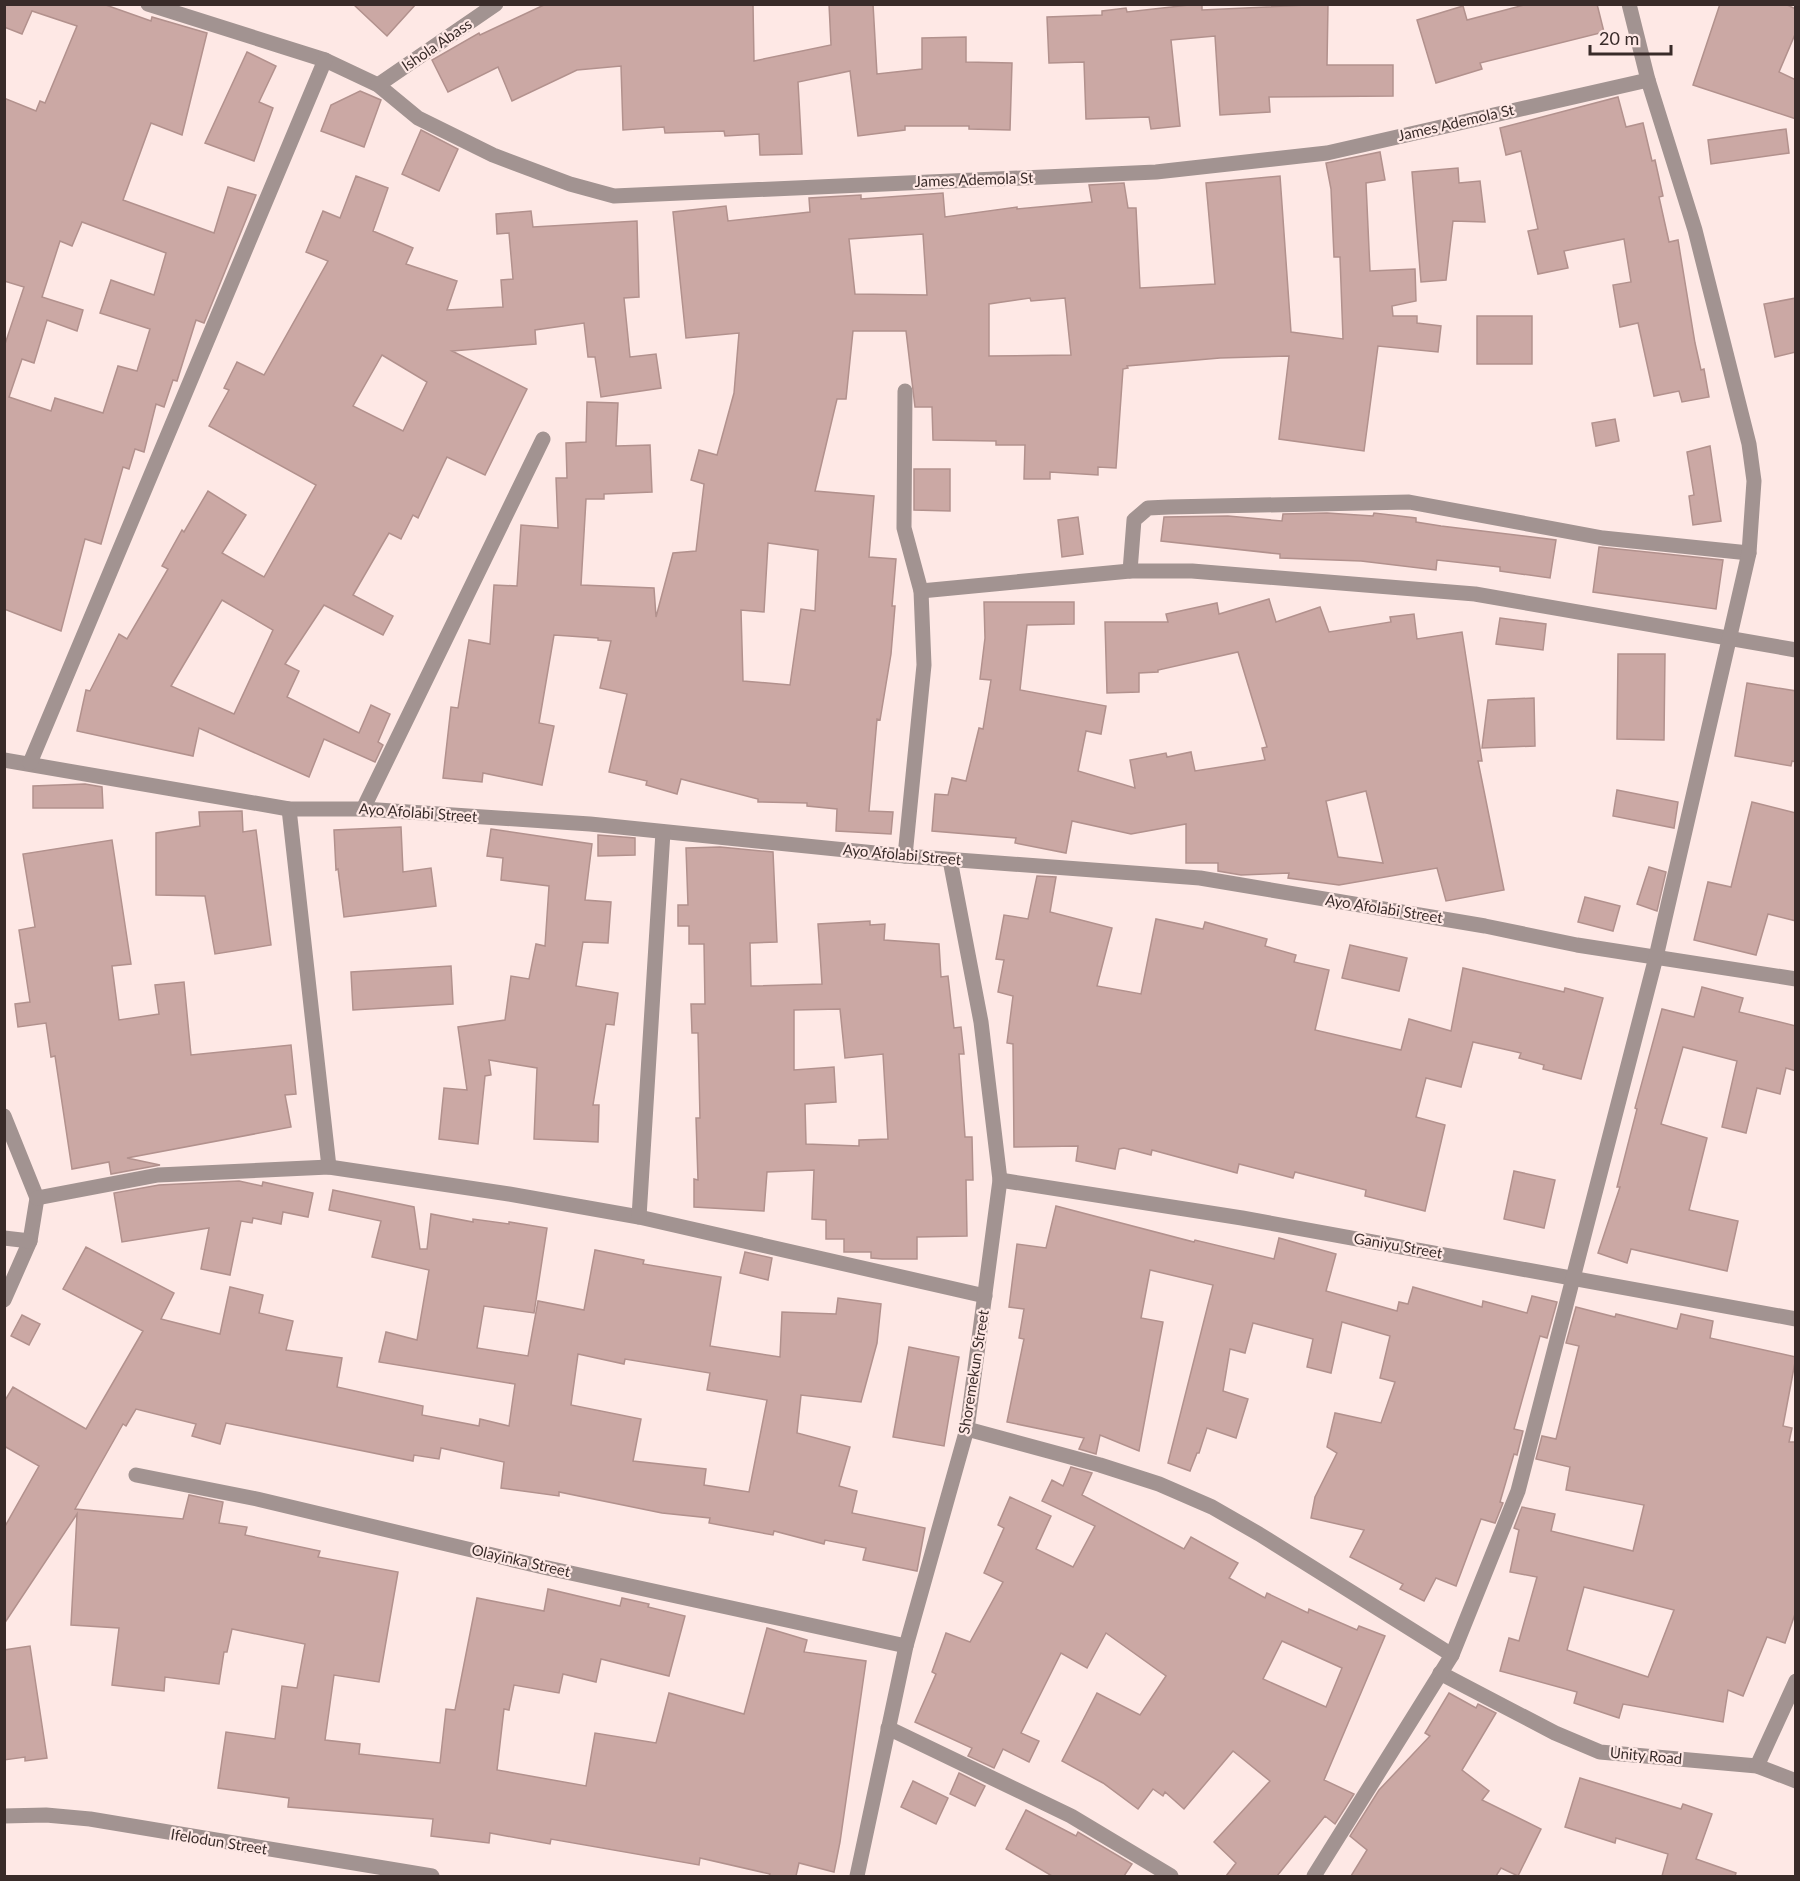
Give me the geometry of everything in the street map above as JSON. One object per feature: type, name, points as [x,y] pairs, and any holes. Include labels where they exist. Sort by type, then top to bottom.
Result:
[{"type":"street","name":"James Ademola St","points":[[148,4],[325,60],[378,85],[418,117],[493,155],[570,184],[614,196],[1156,172],[1327,153],[1648,80]]},
{"type":"street","name":"Ishola Abass","points":[[378,85],[496,4]]},
{"type":"street","points":[[1314,1876],[1452,1655],[1518,1491],[1656,957],[1749,553],[1754,481],[1749,444],[1695,230],[1648,80],[1629,4]]},
{"type":"street","points":[[30,763],[325,60]]},
{"type":"street","points":[[905,391],[904,528],[921,591],[924,665],[905,856]]},
{"type":"street","points":[[363,808],[543,439]]},
{"type":"street","points":[[1130,571],[1134,520],[1148,508],[1409,502],[1603,538],[1749,553]]},
{"type":"street","points":[[921,591],[1130,571],[1192,571],[1475,594],[1796,650]]},
{"type":"street","name":"Ayo Afolabi Street","points":[[4,760],[289,809],[363,808],[663,832],[950,860],[1200,879],[1796,980]]},
{"type":"street","points":[[289,809],[329,1167]]},
{"type":"street","points":[[639,1217],[663,832]]},
{"type":"street","name":"Shoremekun Street","points":[[857,1876],[906,1646],[967,1430],[1000,1180],[981,1022],[950,860]]},
{"type":"street","points":[[4,1116],[37,1198],[30,1241],[4,1300]]},
{"type":"street","points":[[37,1198],[158,1175],[329,1167],[510,1194],[639,1217],[986,1296]]},
{"type":"street","name":"Ganiyu Street","points":[[1000,1180],[1242,1218],[1796,1319]]},
{"type":"street","points":[[4,1238],[30,1241]]},
{"type":"street","points":[[967,1430],[1100,1465],[1159,1484],[1212,1507],[1452,1655]]},
{"type":"street","name":"Olayinka Street","points":[[136,1475],[257,1499],[543,1567],[906,1646]]},
{"type":"street","name":"Unity Road","points":[[1440,1673],[1555,1733],[1600,1752],[1757,1766],[1796,1781]]},
{"type":"street","points":[[1757,1766],[1796,1681]]},
{"type":"street","points":[[888,1728],[1071,1816],[1171,1876]]},
{"type":"street","name":"Ifelodun Street","points":[[4,1816],[46,1815],[90,1820],[432,1876]]},
{"type":"building","points":[[4,4],[103,4],[151,21],[152,17],[207,33],[182,135],[151,123],[123,200],[214,233],[228,187],[256,195],[204,323],[196,320],[177,381],[173,380],[164,407],[156,404],[144,452],[135,449],[129,469],[123,467],[101,544],[85,539],[61,631],[4,609],[4,347],[24,287],[4,281],[4,98],[36,111],[40,101],[45,103],[77,26],[32,11],[22,34],[4,27]],"holes":[[[82,222],[166,253],[154,295],[111,280],[100,313],[150,329],[137,371],[118,366],[103,413],[55,398],[51,411],[9,397],[22,359],[34,363],[47,320],[77,331],[83,310],[42,297],[60,241],[72,246]]]},
{"type":"building","points":[[353,4],[416,4],[387,36]]},
{"type":"building","points":[[546,4],[753,4],[754,61],[831,45],[829,4],[873,4],[877,74],[922,69],[922,38],[966,37],[966,62],[1012,63],[1010,130],[969,129],[969,126],[905,126],[905,130],[858,136],[850,71],[798,82],[802,154],[760,155],[759,134],[725,136],[724,131],[665,133],[664,127],[623,130],[621,66],[577,70],[512,101],[498,67],[448,92],[432,60],[479,33],[480,35]]},
{"type":"building","points":[[1202,4],[1202,10],[1328,4],[1327,65],[1393,65],[1393,96],[1269,97],[1270,112],[1220,115],[1215,36],[1171,40],[1180,126],[1151,129],[1149,117],[1086,119],[1084,62],[1049,63],[1047,17],[1102,15],[1102,11],[1126,8],[1127,12]]},
{"type":"building","points":[[1528,4],[1597,4],[1604,32],[1480,63],[1482,69],[1436,83],[1417,20],[1463,6],[1467,20]]},
{"type":"building","points":[[1720,4],[1785,4],[1796,9],[1796,32],[1779,72],[1796,80],[1796,119],[1693,85]]},
{"type":"building","points":[[247,52],[276,66],[259,102],[273,108],[254,161],[205,143]]},
{"type":"building","points":[[360,91],[381,100],[364,147],[321,131],[331,105]]},
{"type":"building","points":[[1618,97],[1626,127],[1643,123],[1652,161],[1655,160],[1663,196],[1659,197],[1669,242],[1678,240],[1695,343],[1701,370],[1704,369],[1709,397],[1682,402],[1679,391],[1654,396],[1638,323],[1620,327],[1613,285],[1631,282],[1624,239],[1564,251],[1568,268],[1538,274],[1528,231],[1538,229],[1521,151],[1506,155],[1500,128]]},
{"type":"building","points":[[1786,129],[1789,153],[1711,164],[1708,140]]},
{"type":"building","points":[[421,130],[458,149],[439,191],[402,174]]},
{"type":"building","points":[[1380,152],[1385,180],[1366,183],[1370,271],[1415,269],[1416,301],[1392,306],[1393,316],[1417,316],[1417,323],[1441,326],[1438,352],[1378,346],[1364,451],[1279,439],[1289,356],[1220,358],[1127,366],[1128,368],[1123,369],[1116,468],[1098,467],[1098,475],[1050,472],[1050,479],[1024,479],[1025,445],[996,445],[996,441],[933,440],[932,407],[915,407],[906,331],[853,331],[846,399],[837,399],[815,491],[874,496],[869,557],[896,559],[891,654],[880,720],[877,719],[869,811],[893,812],[891,834],[836,831],[837,809],[807,806],[807,803],[758,802],[758,799],[681,779],[677,794],[646,785],[647,781],[609,772],[627,694],[600,688],[611,641],[598,640],[598,638],[554,635],[539,723],[554,726],[542,785],[483,773],[482,782],[443,778],[451,707],[458,708],[469,640],[490,644],[494,585],[517,586],[521,525],[558,528],[556,478],[567,478],[566,443],[586,442],[587,402],[618,403],[616,446],[650,445],[652,492],[604,494],[604,499],[586,499],[581,585],[654,588],[656,617],[673,553],[696,551],[704,484],[691,480],[699,450],[717,455],[734,393],[739,333],[686,338],[673,212],[726,206],[728,221],[810,212],[809,198],[861,195],[861,199],[943,193],[945,217],[1017,207],[1017,209],[1092,202],[1089,185],[1124,183],[1128,208],[1136,208],[1140,288],[1215,284],[1206,183],[1280,176],[1291,332],[1343,339],[1340,257],[1334,257],[1331,189],[1326,163]],"holes":[[[923,234],[927,295],[855,294],[849,239]],[[1030,298],[1031,301],[1065,298],[1071,355],[989,356],[989,304]],[[768,543],[818,550],[815,611],[801,609],[790,685],[743,681],[741,610],[764,612]]]},
{"type":"building","points":[[1458,168],[1459,183],[1480,181],[1485,222],[1453,221],[1446,280],[1421,282],[1412,172]]},
{"type":"building","points":[[356,176],[388,188],[373,231],[413,248],[406,264],[457,281],[447,310],[503,307],[501,280],[513,279],[509,233],[497,234],[496,214],[531,211],[533,227],[637,221],[639,297],[624,298],[630,357],[656,354],[661,388],[601,397],[595,357],[588,357],[584,323],[535,330],[536,344],[452,351],[527,389],[485,475],[447,457],[418,518],[413,515],[401,539],[389,533],[353,595],[393,616],[383,635],[324,605],[285,664],[299,671],[287,697],[359,733],[371,705],[390,714],[378,742],[383,745],[375,762],[324,739],[309,777],[199,728],[193,756],[77,731],[86,690],[90,691],[119,634],[127,639],[168,569],[162,566],[208,491],[246,515],[222,553],[264,577],[316,485],[209,426],[229,390],[224,388],[237,362],[264,375],[328,261],[306,252],[323,211],[340,218]],"holes":[[[382,355],[427,382],[403,431],[353,406]],[[222,600],[273,630],[234,714],[171,686]]]},
{"type":"building","points":[[1796,298],[1796,352],[1775,357],[1764,304]]},
{"type":"building","points":[[1477,316],[1532,316],[1532,364],[1477,364]]},
{"type":"building","points":[[1615,419],[1619,441],[1596,446],[1592,423]]},
{"type":"building","points":[[1710,446],[1721,521],[1693,525],[1689,496],[1694,495],[1687,452]]},
{"type":"building","points":[[914,469],[950,469],[950,511],[914,510]]},
{"type":"building","points":[[1327,513],[1373,516],[1374,513],[1416,518],[1416,522],[1441,526],[1556,540],[1550,578],[1500,571],[1500,567],[1437,560],[1436,570],[1361,561],[1280,558],[1280,554],[1161,541],[1164,517],[1228,516],[1282,521],[1283,514]]},
{"type":"building","points":[[1078,517],[1083,554],[1062,557],[1058,520]]},
{"type":"building","points":[[1599,547],[1723,560],[1716,609],[1593,592]]},
{"type":"building","points":[[1269,599],[1276,622],[1320,607],[1329,632],[1391,622],[1390,617],[1414,614],[1417,639],[1462,632],[1482,761],[1478,761],[1504,890],[1446,901],[1437,868],[1339,885],[1288,878],[1289,873],[1241,875],[1218,871],[1218,863],[1186,863],[1186,824],[1131,834],[1072,821],[1066,853],[1015,843],[1016,838],[932,831],[935,794],[948,795],[952,778],[966,781],[979,728],[983,729],[991,680],[980,679],[985,638],[984,602],[1074,602],[1074,624],[1027,625],[1020,690],[1106,706],[1101,734],[1086,731],[1078,771],[1135,788],[1130,760],[1166,753],[1167,757],[1191,752],[1195,771],[1265,760],[1262,748],[1267,747],[1238,652],[1158,670],[1158,672],[1139,673],[1139,692],[1107,693],[1105,622],[1168,622],[1166,614],[1217,603],[1219,614]],"holes":[[[1366,791],[1383,863],[1338,857],[1326,801]]]},
{"type":"building","points":[[1500,618],[1546,624],[1543,650],[1496,644]]},
{"type":"building","points":[[1618,654],[1665,654],[1664,740],[1617,739]]},
{"type":"building","points":[[1747,683],[1796,691],[1796,762],[1792,761],[1791,766],[1735,756]]},
{"type":"building","points":[[1534,698],[1535,746],[1482,748],[1488,700]]},
{"type":"building","points":[[85,784],[102,787],[103,808],[33,808],[33,786]]},
{"type":"building","points":[[1617,790],[1678,802],[1674,828],[1613,816]]},
{"type":"building","points":[[1752,802],[1796,813],[1796,921],[1768,914],[1756,955],[1694,940],[1708,882],[1731,887]]},
{"type":"building","points":[[242,811],[243,832],[256,830],[271,945],[215,954],[205,896],[156,895],[156,833],[200,826],[199,812]]},
{"type":"building","points":[[401,827],[403,872],[431,868],[436,906],[344,917],[338,869],[336,870],[334,830]]},
{"type":"building","points":[[491,829],[592,844],[585,900],[611,902],[608,943],[583,942],[576,986],[618,993],[614,1025],[606,1024],[593,1105],[599,1105],[598,1142],[534,1139],[537,1068],[489,1060],[491,1075],[485,1076],[478,1144],[439,1139],[444,1088],[467,1090],[458,1027],[505,1020],[511,976],[529,979],[536,944],[545,946],[549,886],[501,880],[503,858],[487,856]]},
{"type":"building","points":[[598,835],[635,838],[635,855],[598,856]]},
{"type":"building","points":[[112,840],[131,964],[112,966],[119,1020],[159,1014],[155,985],[184,982],[191,1055],[291,1045],[296,1094],[285,1095],[291,1127],[127,1158],[160,1165],[111,1174],[109,1162],[72,1169],[55,1056],[51,1057],[46,1023],[18,1027],[15,1004],[30,1002],[19,930],[35,927],[23,854]]},
{"type":"building","points":[[720,847],[773,852],[777,942],[750,943],[751,986],[822,984],[818,924],[870,921],[870,925],[885,924],[884,940],[939,944],[941,977],[948,976],[954,1028],[961,1027],[964,1054],[959,1054],[965,1137],[972,1137],[973,1180],[966,1180],[967,1236],[917,1237],[917,1259],[871,1258],[871,1252],[844,1252],[844,1239],[826,1239],[826,1220],[812,1219],[814,1170],[767,1172],[764,1211],[694,1207],[694,1179],[698,1180],[696,1118],[700,1118],[698,1033],[692,1033],[691,1004],[705,1004],[704,944],[689,944],[689,926],[678,926],[678,905],[688,905],[686,848]],"holes":[[[840,1009],[845,1058],[883,1054],[888,1139],[859,1140],[859,1146],[806,1144],[805,1104],[836,1102],[834,1067],[794,1070],[794,1010]]]},
{"type":"building","points":[[1649,867],[1666,872],[1657,911],[1637,904]]},
{"type":"building","points":[[1037,876],[1056,877],[1050,912],[1112,928],[1097,986],[1141,994],[1156,919],[1203,929],[1205,922],[1267,939],[1265,946],[1296,955],[1294,962],[1329,970],[1315,1030],[1401,1050],[1409,1019],[1451,1031],[1463,968],[1564,992],[1565,988],[1603,998],[1581,1079],[1543,1069],[1544,1065],[1519,1058],[1521,1053],[1473,1042],[1461,1087],[1426,1078],[1416,1117],[1445,1125],[1425,1211],[1365,1196],[1366,1190],[1295,1172],[1293,1178],[1239,1164],[1237,1173],[1152,1150],[1151,1155],[1124,1148],[1119,1149],[1115,1169],[1076,1161],[1078,1146],[1014,1147],[1013,1044],[1007,1043],[1013,996],[998,992],[1004,960],[996,959],[1004,915],[1028,919]]},
{"type":"building","points":[[1585,897],[1620,906],[1613,931],[1578,922]]},
{"type":"building","points":[[1350,945],[1407,958],[1399,991],[1342,978]]},
{"type":"building","points":[[451,966],[453,1004],[353,1010],[351,972]]},
{"type":"building","points":[[1702,987],[1743,998],[1739,1012],[1796,1026],[1796,1071],[1786,1068],[1780,1094],[1757,1088],[1746,1133],[1722,1127],[1737,1061],[1683,1047],[1661,1124],[1707,1138],[1689,1210],[1738,1221],[1727,1271],[1631,1249],[1627,1263],[1598,1253],[1620,1187],[1617,1187],[1637,1109],[1635,1108],[1662,1009],[1694,1017]]},
{"type":"building","points":[[1514,1171],[1555,1180],[1544,1228],[1504,1219]]},
{"type":"building","points":[[239,1181],[262,1186],[263,1182],[313,1193],[308,1217],[283,1212],[281,1224],[253,1218],[252,1223],[241,1221],[230,1275],[201,1269],[209,1228],[122,1242],[114,1193],[159,1185]]},
{"type":"building","points":[[333,1190],[414,1207],[420,1249],[427,1249],[431,1214],[473,1222],[473,1219],[547,1228],[534,1313],[484,1306],[477,1348],[528,1356],[538,1301],[584,1310],[595,1250],[644,1260],[643,1264],[721,1277],[710,1346],[780,1357],[782,1312],[836,1314],[838,1298],[881,1304],[877,1343],[861,1402],[801,1395],[797,1433],[850,1447],[839,1486],[857,1491],[852,1513],[925,1528],[917,1571],[863,1560],[866,1548],[825,1540],[824,1544],[774,1531],[773,1535],[709,1523],[710,1518],[662,1513],[559,1492],[559,1496],[501,1488],[504,1462],[441,1448],[439,1459],[414,1455],[413,1461],[226,1423],[220,1444],[192,1436],[196,1424],[136,1409],[126,1426],[123,1424],[75,1509],[183,1519],[189,1495],[223,1502],[219,1523],[247,1527],[245,1535],[320,1551],[318,1557],[398,1572],[379,1682],[334,1675],[325,1740],[360,1744],[359,1754],[440,1763],[446,1709],[455,1710],[477,1598],[544,1611],[548,1589],[620,1606],[622,1598],[685,1616],[669,1676],[601,1659],[596,1682],[563,1674],[559,1693],[514,1685],[509,1710],[504,1709],[497,1770],[586,1786],[595,1733],[656,1743],[669,1693],[744,1714],[767,1628],[807,1640],[804,1652],[866,1661],[834,1872],[799,1863],[796,1876],[769,1876],[770,1874],[700,1858],[699,1865],[551,1839],[550,1844],[490,1833],[489,1843],[431,1836],[433,1819],[288,1807],[289,1798],[218,1788],[226,1732],[275,1739],[282,1686],[297,1688],[305,1644],[232,1629],[227,1652],[224,1652],[219,1684],[165,1677],[164,1691],[112,1685],[119,1628],[71,1625],[77,1514],[4,1624],[4,1528],[39,1466],[4,1446],[4,1402],[13,1387],[86,1429],[143,1331],[63,1289],[86,1247],[174,1293],[161,1319],[220,1334],[230,1287],[263,1295],[259,1313],[293,1321],[286,1350],[342,1358],[337,1387],[423,1406],[422,1415],[479,1426],[480,1419],[509,1426],[515,1384],[379,1362],[386,1332],[417,1340],[429,1270],[372,1257],[381,1221],[329,1210]],"holes":[[[578,1354],[624,1364],[625,1359],[710,1373],[707,1390],[767,1400],[749,1492],[704,1485],[706,1469],[633,1461],[641,1419],[571,1405]]]},
{"type":"building","points":[[1056,1206],[1194,1242],[1195,1240],[1274,1259],[1279,1238],[1336,1254],[1326,1291],[1397,1311],[1399,1302],[1408,1304],[1413,1287],[1482,1307],[1483,1301],[1527,1313],[1532,1296],[1557,1302],[1547,1338],[1540,1336],[1514,1429],[1523,1431],[1500,1502],[1503,1503],[1495,1523],[1481,1519],[1456,1586],[1436,1578],[1424,1601],[1400,1589],[1403,1584],[1350,1557],[1364,1530],[1311,1518],[1315,1497],[1337,1453],[1327,1447],[1335,1413],[1381,1423],[1395,1382],[1380,1378],[1390,1336],[1342,1322],[1331,1373],[1307,1367],[1313,1339],[1253,1323],[1245,1353],[1230,1349],[1223,1391],[1248,1399],[1236,1438],[1207,1428],[1190,1471],[1168,1463],[1213,1285],[1150,1270],[1141,1318],[1163,1322],[1139,1451],[1100,1435],[1096,1454],[1079,1449],[1084,1438],[1007,1422],[1024,1339],[1019,1338],[1024,1309],[1009,1307],[1017,1244],[1046,1248]]},
{"type":"building","points":[[745,1252],[772,1258],[768,1280],[740,1273]]},
{"type":"building","points":[[1576,1307],[1677,1329],[1681,1314],[1713,1321],[1710,1338],[1796,1357],[1783,1426],[1792,1428],[1789,1442],[1796,1442],[1796,1611],[1785,1643],[1767,1637],[1743,1696],[1728,1690],[1723,1722],[1623,1704],[1619,1718],[1574,1703],[1577,1692],[1500,1671],[1509,1638],[1519,1641],[1537,1577],[1510,1572],[1519,1530],[1514,1528],[1522,1507],[1555,1514],[1551,1531],[1633,1551],[1644,1505],[1566,1490],[1570,1467],[1536,1459],[1542,1436],[1556,1439],[1579,1346],[1566,1343]],"holes":[[[1584,1587],[1674,1610],[1648,1677],[1567,1650]]]},
{"type":"building","points":[[22,1315],[40,1324],[29,1345],[11,1336]]},
{"type":"building","points":[[909,1347],[959,1357],[944,1446],[893,1437]]},
{"type":"building","points":[[1071,1467],[1092,1473],[1082,1495],[1184,1549],[1191,1537],[1238,1563],[1229,1578],[1265,1598],[1267,1593],[1308,1613],[1309,1609],[1357,1630],[1359,1626],[1385,1636],[1324,1780],[1354,1794],[1335,1824],[1325,1816],[1277,1876],[1226,1876],[1236,1863],[1214,1842],[1270,1781],[1233,1751],[1184,1809],[1165,1792],[1163,1796],[1153,1789],[1138,1809],[1103,1783],[1062,1761],[1097,1693],[1140,1715],[1166,1676],[1106,1633],[1087,1668],[1061,1653],[1021,1733],[1039,1741],[1029,1762],[1003,1749],[994,1768],[968,1756],[972,1748],[915,1722],[936,1674],[932,1672],[946,1633],[970,1642],[1003,1582],[984,1573],[1004,1528],[998,1525],[1010,1497],[1051,1516],[1036,1549],[1073,1567],[1095,1526],[1042,1501],[1052,1480],[1063,1486]],"holes":[[[1282,1641],[1342,1668],[1326,1707],[1263,1679]]]},
{"type":"building","points":[[30,1646],[47,1758],[25,1761],[25,1757],[4,1760],[4,1650]]},
{"type":"building","points":[[1449,1693],[1476,1708],[1478,1704],[1496,1713],[1462,1770],[1489,1791],[1482,1800],[1541,1829],[1518,1876],[1501,1868],[1496,1876],[1351,1876],[1367,1850],[1350,1836],[1379,1790],[1430,1736],[1425,1733]]},
{"type":"building","points":[[959,1773],[985,1786],[975,1806],[950,1794]]},
{"type":"building","points":[[1580,1778],[1681,1809],[1683,1804],[1712,1814],[1696,1859],[1736,1873],[1735,1876],[1662,1876],[1668,1854],[1616,1838],[1615,1843],[1565,1827]]},
{"type":"building","points":[[913,1781],[948,1798],[936,1824],[901,1807]]},
{"type":"building","points":[[1026,1810],[1076,1836],[1078,1832],[1132,1864],[1124,1876],[1052,1876],[1006,1849]]}]
